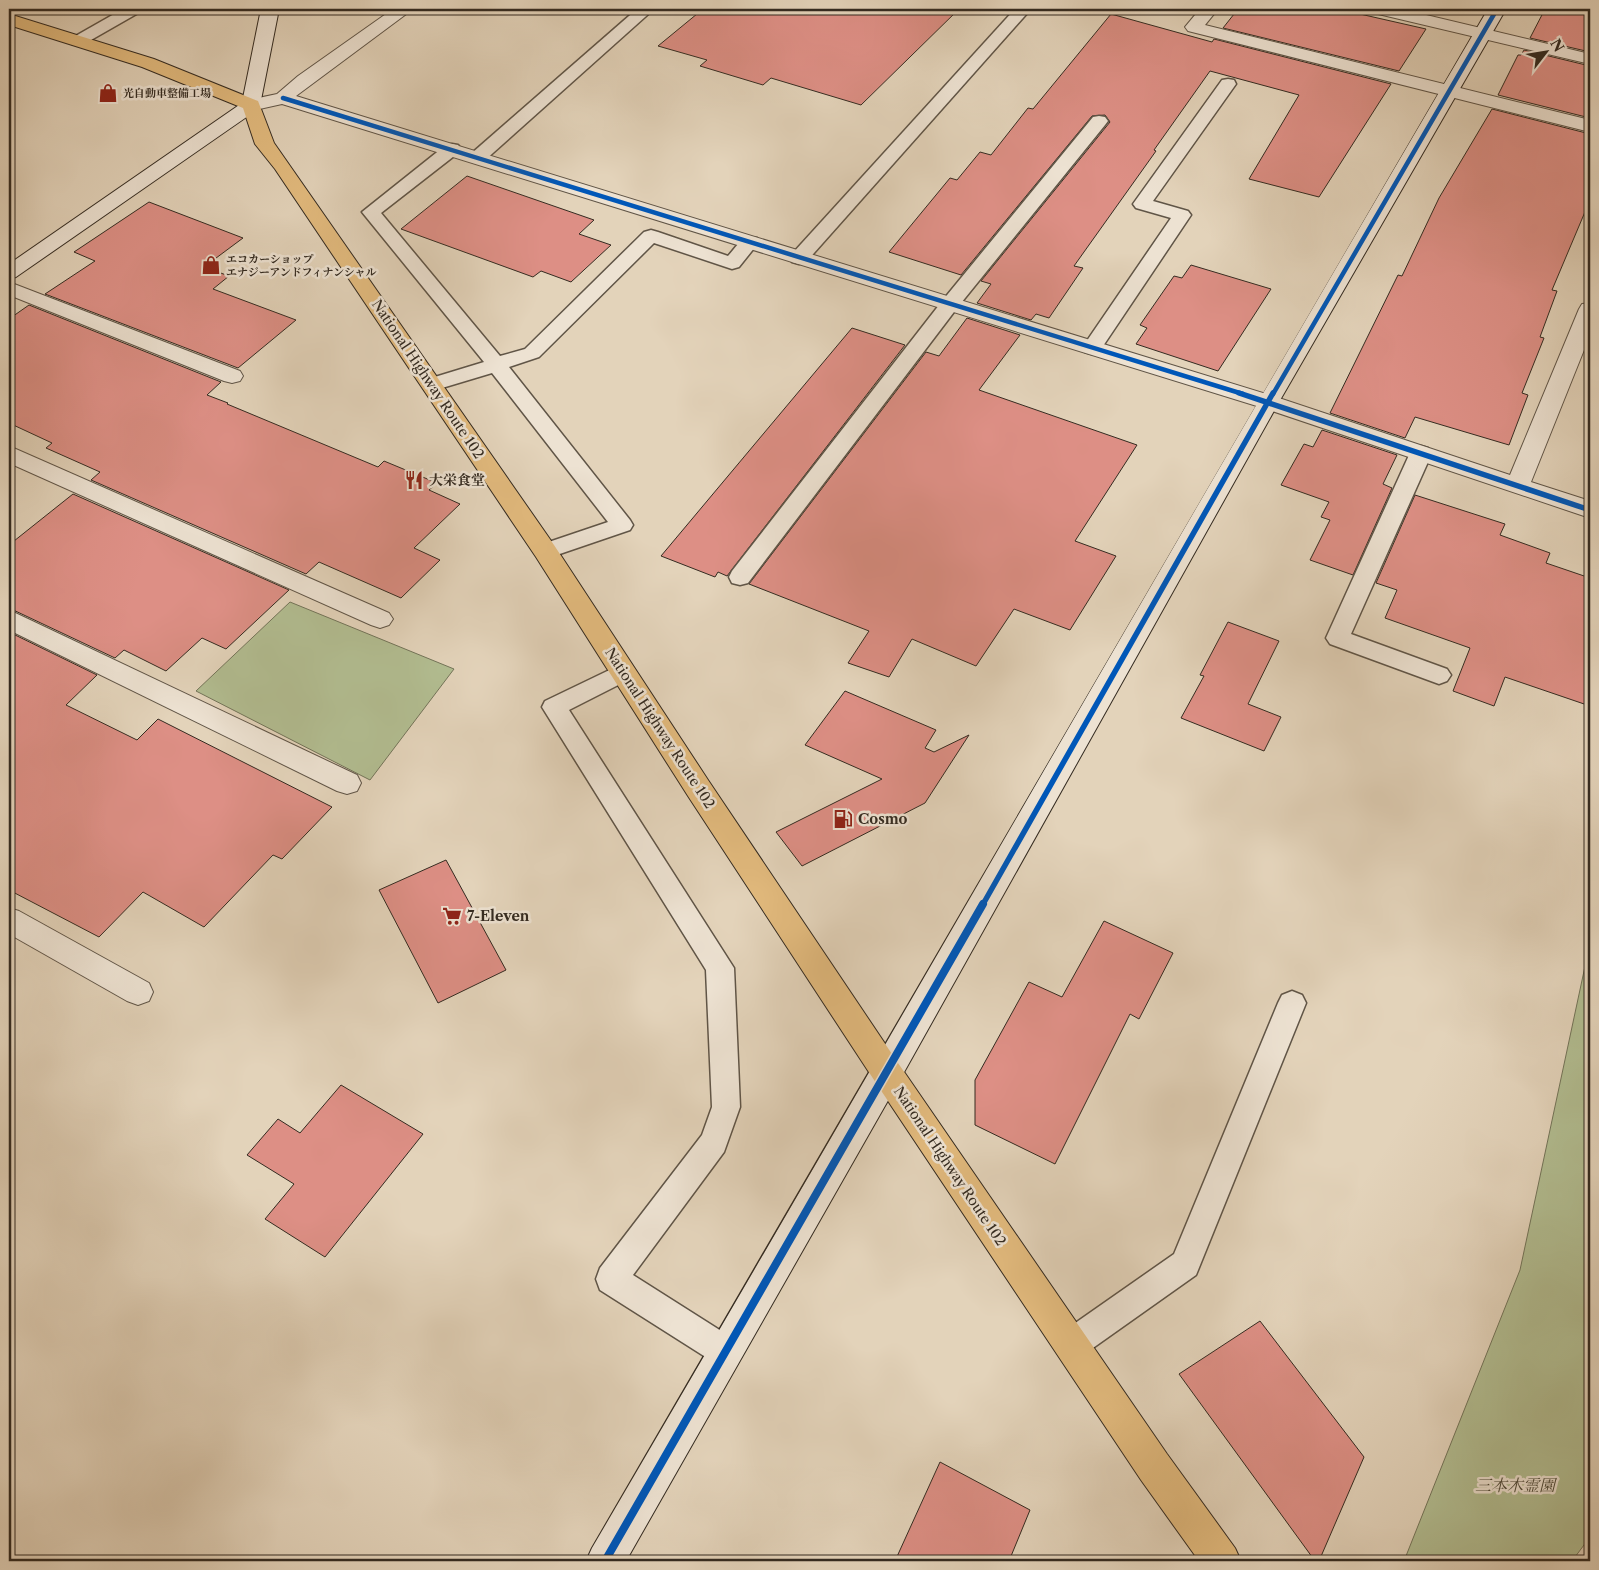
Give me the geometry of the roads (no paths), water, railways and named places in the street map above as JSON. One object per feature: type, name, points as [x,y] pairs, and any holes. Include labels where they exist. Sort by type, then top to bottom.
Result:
[{"type":"highway","points":[[9,19],[148,63],[251,105]]},
{"type":"highway","name":"National Highway Route 102","points":[[251,105],[265,144],[282,166],[545,551],[887,1073],[1154,1467],[1222,1561]]},
{"type":"street","points":[[251,105],[270,9]]},
{"type":"street","points":[[9,273],[251,105],[283,98],[304,80],[404,9]]},
{"type":"street","points":[[1209,9],[1194,27],[1590,126]]},
{"type":"street","points":[[1380,9],[1590,59]]},
{"type":"street","points":[[605,1561],[887,1073],[1268,402],[1497,9]]},
{"type":"street","points":[[283,98],[1268,402],[1590,510]]},
{"type":"street","points":[[9,288],[232,376]]},
{"type":"street","points":[[1518,485],[1590,309]]},
{"type":"street","points":[[9,454],[380,619]]},
{"type":"street","points":[[9,619],[347,783]]},
{"type":"street","points":[[9,920],[138,992]]},
{"type":"lane","points":[[78,41],[134,9]]},
{"type":"lane","points":[[478,157],[646,9]]},
{"type":"lane","points":[[799,258],[1024,9]]},
{"type":"lane","points":[[1092,348],[1182,215],[1142,204],[1228,84]]},
{"type":"lane","points":[[740,577],[950,304],[1100,121]]},
{"type":"lane","points":[[452,149],[370,212],[496,364],[622,525],[545,551]]},
{"type":"lane","points":[[432,385],[532,352],[651,236],[732,263],[750,242]]},
{"type":"lane","points":[[1421,453],[1338,638],[1439,675]]},
{"type":"lane","points":[[624,672],[554,707],[720,968],[726,1107],[714,1142],[611,1279],[726,1352]]},
{"type":"lane","points":[[1072,1344],[1185,1264],[1292,1003]]},
{"type":"place","name":"光自動車整備工場","points":[[108,93]]},
{"type":"place","name":"エコカーショップ エナジーアンドフィナンシャル","points":[[211,265]]},
{"type":"place","name":"大栄食堂","points":[[414,480]]},
{"type":"place","name":"Cosmo","points":[[843,819]]},
{"type":"place","name":"7-Eleven","points":[[452,916]]},
{"type":"park label","name":"三本木霊園","points":[[1515,1485]]}]
